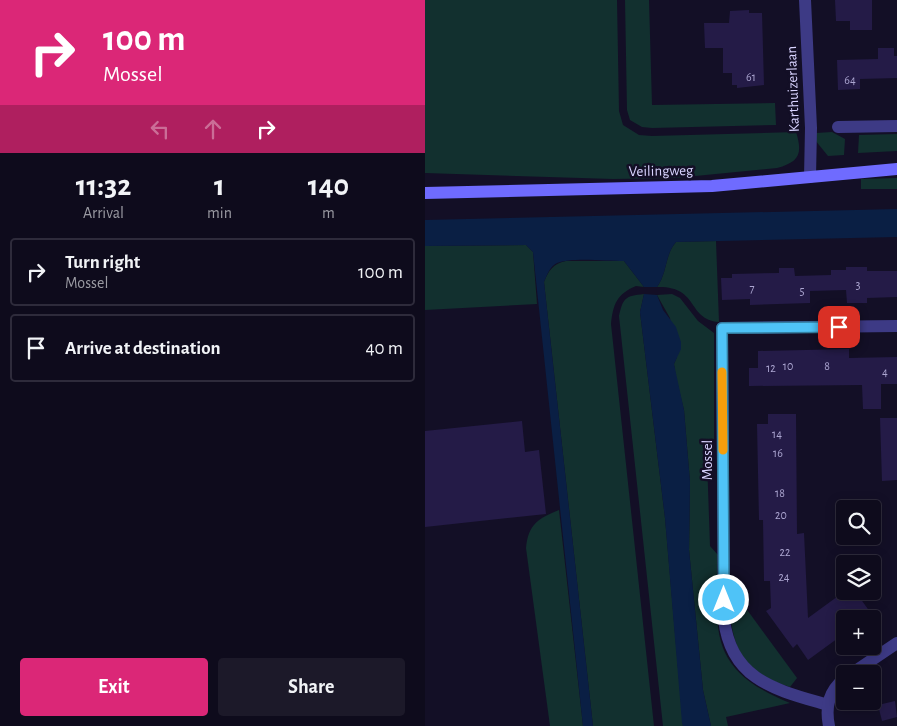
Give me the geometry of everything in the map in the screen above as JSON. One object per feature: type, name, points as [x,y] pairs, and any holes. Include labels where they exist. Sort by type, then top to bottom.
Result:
[{"type":"street","name":"Karthuizerlaan","points":[[805,0],[811,128],[810,177]]},
{"type":"street","points":[[838,127],[897,126]]},
{"type":"street","name":"Veilingweg","points":[[425,193],[712,186],[897,168]]},
{"type":"street","name":"Mossel","points":[[828,705],[762,683],[734,655],[726,638],[724,619],[722,328],[897,326]]},
{"type":"street","points":[[864,665],[897,643]]},
{"type":"street","points":[[829,726],[828,705],[831,692],[836,687]]},
{"type":"green space","points":[[425,0],[617,0],[619,111],[623,125],[639,135],[652,136],[796,132],[799,146],[797,156],[790,163],[777,168],[675,178],[613,179],[425,173]]},
{"type":"green space","points":[[625,0],[649,0],[652,105],[775,103],[776,125],[652,128],[642,127],[630,120],[627,110]]},
{"type":"green space","points":[[832,132],[845,139],[844,155],[828,156],[815,140],[816,133]]},
{"type":"green space","points":[[897,134],[897,151],[858,153],[859,135]]},
{"type":"green space","points":[[897,178],[897,189],[861,189],[861,179]]},
{"type":"green space","points":[[716,241],[719,322],[709,320],[701,315],[687,297],[680,292],[671,288],[657,287],[663,276],[672,247],[676,242]]},
{"type":"green space","points":[[526,245],[533,252],[537,304],[425,310],[425,246]]},
{"type":"green space","points":[[566,261],[624,261],[644,287],[636,286],[620,296],[613,311],[611,324],[654,726],[593,726],[544,282],[552,268]]},
{"type":"green space","points":[[644,294],[640,312],[665,518],[683,726],[663,726],[619,316],[626,299]]},
{"type":"green space","points":[[672,294],[680,298],[698,321],[714,333],[714,452],[707,459],[710,546],[718,555],[717,606],[718,627],[722,645],[730,662],[743,676],[763,690],[790,703],[726,717],[728,726],[711,726],[703,690],[689,550],[690,482],[684,410],[676,378],[674,364],[677,357],[670,318],[657,295]]},
{"type":"green space","points":[[559,510],[583,726],[550,726],[526,548],[529,533],[536,523],[540,519]]},
{"type":"green space","points":[[729,595],[737,596],[797,678],[790,687],[759,673],[741,654],[732,628]]},
{"type":"water","points":[[897,209],[897,237],[676,242],[672,247],[663,276],[657,287],[644,287],[624,261],[563,261],[552,266],[544,282],[593,726],[583,726],[533,252],[526,245],[425,246],[425,220]]},
{"type":"water","points":[[644,294],[657,295],[663,310],[676,327],[681,342],[681,349],[674,364],[684,410],[690,482],[689,550],[703,690],[711,726],[683,726],[682,723],[665,518],[640,312]]},
{"type":"building","points":[[835,0],[872,0],[872,30],[850,30],[850,21],[836,21]]},
{"type":"building","points":[[749,10],[749,13],[762,13],[764,85],[737,88],[737,85],[732,85],[732,73],[723,73],[723,48],[705,48],[704,23],[729,23],[730,11]]},
{"type":"building","points":[[878,48],[894,48],[894,56],[897,56],[897,78],[860,79],[860,89],[838,90],[837,60],[878,59]]},
{"type":"building","points":[[846,267],[867,267],[867,271],[897,271],[897,297],[867,298],[867,303],[847,303],[846,290],[810,291],[810,303],[750,305],[750,299],[722,300],[721,278],[732,278],[732,274],[779,273],[779,268],[794,268],[795,276],[831,275],[831,270],[846,270]]},
{"type":"building","points":[[849,349],[849,358],[897,357],[897,384],[881,384],[881,409],[863,409],[862,385],[749,386],[749,368],[758,368],[758,351]]},
{"type":"building","points":[[768,414],[796,414],[797,534],[804,533],[808,618],[836,598],[836,600],[861,600],[869,610],[836,610],[836,640],[808,660],[797,644],[793,648],[766,611],[771,608],[770,581],[764,581],[763,520],[759,520],[757,424],[768,424]]},
{"type":"building","points":[[880,418],[897,418],[897,480],[882,481]]},
{"type":"building","points":[[522,421],[525,452],[539,450],[546,514],[425,527],[425,431]]},
{"type":"building","points":[[895,701],[897,717],[882,721],[879,710],[881,710],[881,704]]},
{"type":"slow traffic","points":[[722,372],[723,450]]},
{"type":"route","points":[[724,600],[722,328],[839,327]]}]
